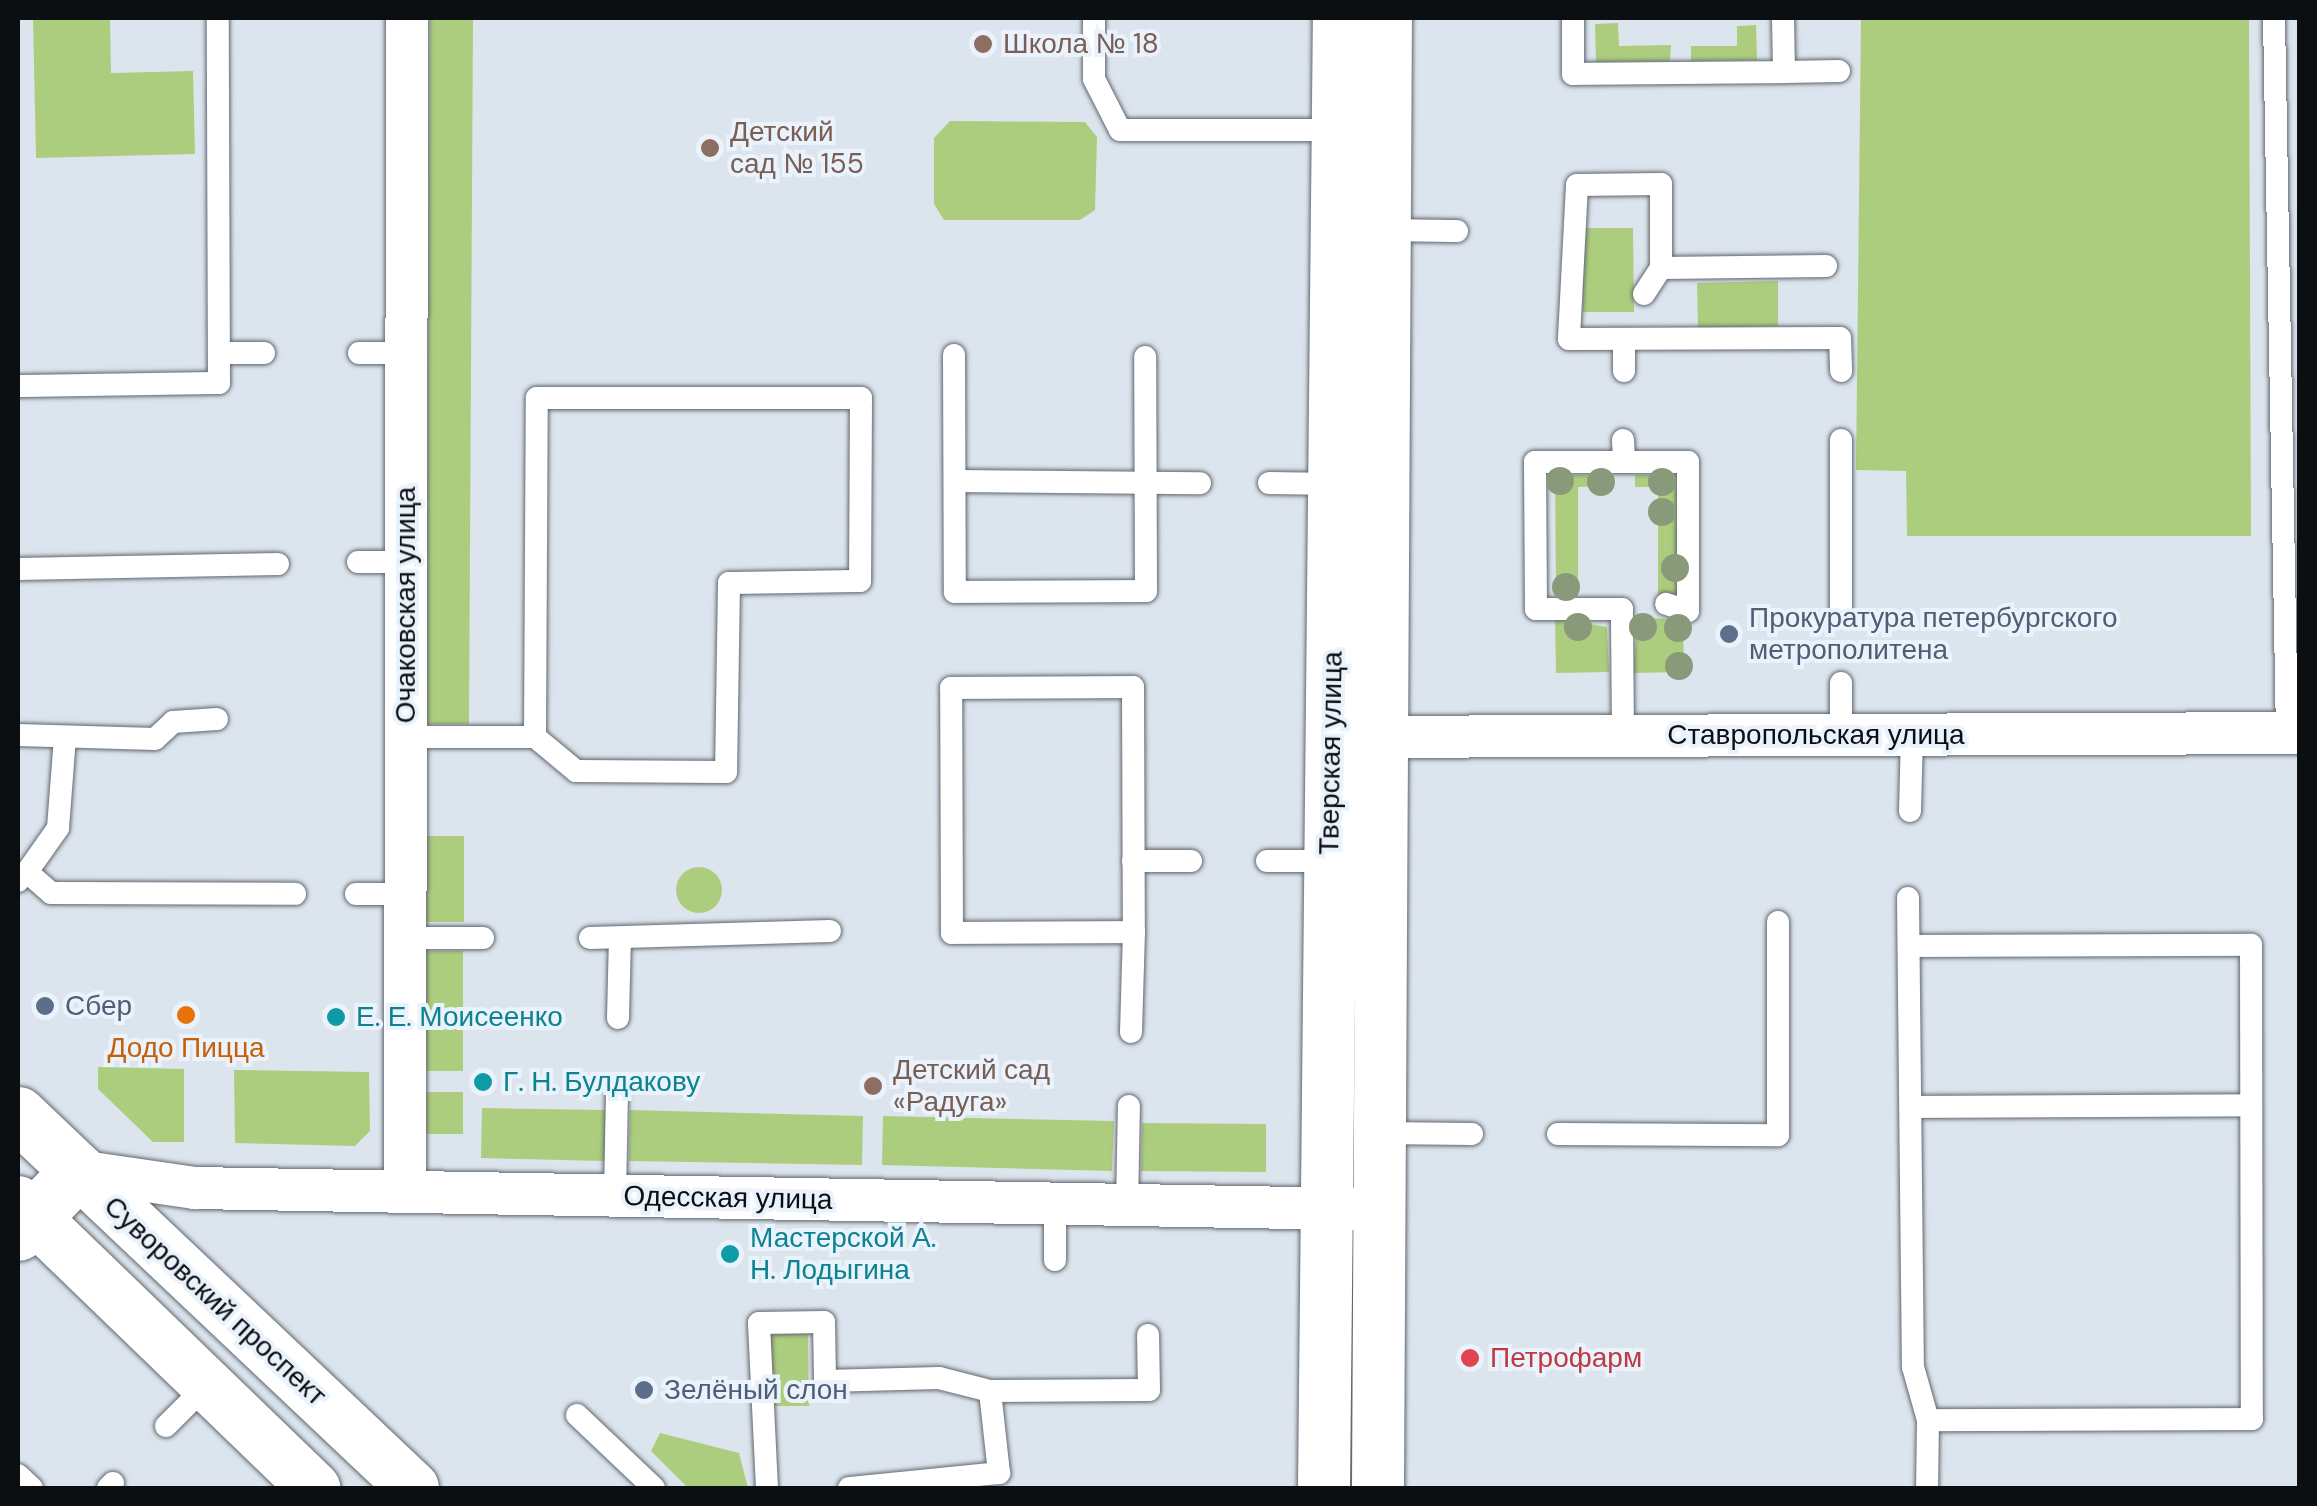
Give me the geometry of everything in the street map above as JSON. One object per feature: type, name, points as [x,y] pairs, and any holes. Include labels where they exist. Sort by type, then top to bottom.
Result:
[{"type":"main road","name":"Суворовский проспект","points":[[18,1114],[78,1171]]},
{"type":"main road","points":[[21,1209],[78,1171]]},
{"type":"street","name":"Очаковская улица","points":[[404,1192],[407,18]]},
{"type":"street","name":"Тверская улица","points":[[1339,18],[1362,130]]},
{"type":"street","name":"Тверская улица","points":[[1324,1488],[1326,1209],[1356,861],[1362,130],[1386,18]]},
{"type":"street","name":"Ставропольская улица","points":[[1357,738],[2293,732]]},
{"type":"street","name":"Тверская улица","points":[[1356,861],[1380,1133],[1378,1488]]},
{"type":"street","name":"Одесская улица","points":[[78,1171],[195,1188],[1380,1210]]},
{"type":"street","name":"Суворовский проспект","points":[[78,1171],[413,1488]]},
{"type":"street","points":[[21,1209],[314,1488]]},
{"type":"lane","points":[[18,386],[219,383],[218,18]]},
{"type":"lane","points":[[1094,18],[1094,79],[1120,130],[1362,130]]},
{"type":"lane","points":[[1572,18],[1573,74],[1839,70]]},
{"type":"lane","points":[[1783,18],[1784,72]]},
{"type":"lane","points":[[2274,18],[2293,732]]},
{"type":"lane","points":[[1644,294],[1662,268],[1660,184],[1578,185],[1562,231],[1569,339],[1840,338],[1841,370]]},
{"type":"lane","points":[[1361,230],[1457,230]]},
{"type":"lane","points":[[1662,268],[1826,266]]},
{"type":"lane","points":[[1624,339],[1624,371]]},
{"type":"lane","points":[[360,352],[406,353]]},
{"type":"lane","points":[[219,353],[264,353]]},
{"type":"lane","points":[[954,355],[956,592],[1146,591],[1145,357]]},
{"type":"lane","points":[[406,737],[535,737],[576,771],[726,772],[729,584],[860,582],[861,398],[537,398],[535,737]]},
{"type":"lane","points":[[1841,440],[1841,612]]},
{"type":"lane","points":[[1623,451],[1688,462],[1688,610],[1662,604],[1622,609],[1536,609],[1536,462],[1623,451]]},
{"type":"lane","points":[[955,480],[1200,482]]},
{"type":"lane","points":[[1269,483],[1359,484]]},
{"type":"lane","points":[[358,562],[406,562]]},
{"type":"lane","points":[[18,569],[278,564]]},
{"type":"lane","points":[[1622,609],[1622,736]]},
{"type":"lane","points":[[1840,683],[1842,735]]},
{"type":"lane","points":[[1131,1032],[1134,932],[1133,688],[951,688],[941,933],[1134,932]]},
{"type":"lane","points":[[18,735],[155,739],[173,722],[218,719]]},
{"type":"lane","points":[[1910,811],[1912,734]]},
{"type":"lane","points":[[66,736],[58,828],[22,876],[51,893],[295,894]]},
{"type":"lane","points":[[1267,861],[1356,861]]},
{"type":"lane","points":[[1133,862],[1191,862]]},
{"type":"lane","points":[[356,894],[406,894]]},
{"type":"lane","points":[[1908,898],[1914,946],[1913,1367],[1928,1420],[1927,1488]]},
{"type":"lane","points":[[1558,1134],[1778,1135],[1778,922]]},
{"type":"lane","points":[[590,938],[830,931]]},
{"type":"lane","points":[[405,938],[483,938]]},
{"type":"lane","points":[[618,1018],[620,938]]},
{"type":"lane","points":[[1914,946],[2251,945],[2252,1419],[1928,1420]]},
{"type":"lane","points":[[615,1196],[617,1092]]},
{"type":"lane","points":[[1914,1108],[2251,1105]]},
{"type":"lane","points":[[1127,1206],[1129,1106]]},
{"type":"lane","points":[[1380,1133],[1472,1134]]},
{"type":"lane","points":[[1054,1260],[1055,1204]]},
{"type":"lane","points":[[767,1488],[759,1323],[824,1322],[825,1381],[939,1378],[990,1390],[1054,1379],[1149,1390],[1148,1335]]},
{"type":"lane","points":[[166,1426],[207,1385]]},
{"type":"lane","points":[[860,1488],[944,1484],[999,1473],[990,1390]]},
{"type":"lane","points":[[577,1415],[654,1488]]},
{"type":"lane","points":[[18,1475],[32,1488]]},
{"type":"green space","points":[[33,18],[110,18],[111,73],[193,71],[195,154],[36,158]]},
{"type":"green space","points":[[430,18],[473,18],[469,724],[426,724]]},
{"type":"green space","points":[[1861,18],[2249,18],[2251,536],[1907,536],[1906,471],[1856,470]]},
{"type":"green space","points":[[1618,23],[1619,46],[1671,45],[1670,61],[1596,62],[1595,24]]},
{"type":"green space","points":[[1756,25],[1757,60],[1691,61],[1691,46],[1737,46],[1737,26]]},
{"type":"green space","points":[[950,121],[1085,122],[1097,137],[1095,210],[1080,220],[944,220],[934,204],[934,138]]},
{"type":"green space","points":[[1582,228],[1633,228],[1634,312],[1583,312]]},
{"type":"green space","points":[[1778,281],[1778,326],[1698,328],[1697,283]]},
{"type":"green space","points":[[1555,475],[1606,475],[1606,486],[1578,487],[1578,596],[1556,597]]},
{"type":"green space","points":[[1635,475],[1679,475],[1679,596],[1658,596],[1658,487],[1635,487]]},
{"type":"green space","points":[[1555,618],[1607,627],[1609,672],[1556,673]]},
{"type":"green space","points":[[1639,618],[1683,619],[1684,672],[1632,673]]},
{"type":"green space","points":[[423,836],[464,836],[464,922],[423,922]]},
{"type":"green space","points":[[699,867],[715,874],[722,890],[715,906],[699,913],[683,906],[676,890],[683,874]]},
{"type":"green space","points":[[424,951],[463,951],[463,1071],[425,1071]]},
{"type":"green space","points":[[98,1067],[184,1069],[184,1142],[153,1142],[98,1089]]},
{"type":"green space","points":[[234,1070],[369,1072],[370,1131],[355,1146],[235,1143]]},
{"type":"green space","points":[[424,1092],[463,1092],[463,1134],[424,1134]]},
{"type":"green space","points":[[482,1108],[606,1110],[605,1161],[481,1158]]},
{"type":"green space","points":[[630,1110],[863,1116],[862,1165],[629,1161]]},
{"type":"green space","points":[[883,1116],[1114,1121],[1112,1171],[882,1165]]},
{"type":"green space","points":[[1142,1123],[1266,1124],[1266,1172],[1141,1171]]},
{"type":"green space","points":[[769,1334],[808,1334],[809,1406],[769,1406]]},
{"type":"green space","points":[[660,1433],[739,1453],[748,1488],[688,1488],[651,1451]]},
{"type":"place","name":"Школа № 18","points":[[983,44]]},
{"type":"place","name":"Детский сад № 155","points":[[710,148]]},
{"type":"place","name":"Прокуратура петербургского метрополитена","points":[[1729,634]]},
{"type":"place","name":"Сбер","points":[[45,1006]]},
{"type":"place","name":"Додо Пицца","points":[[186,1015]]},
{"type":"place","name":"Е. Е. Моисеенко","points":[[336,1017]]},
{"type":"place","name":"Г. Н. Булдакову","points":[[483,1082]]},
{"type":"place","name":"Детский сад «Радуга»","points":[[873,1086]]},
{"type":"place","name":"Мастерской А. Н. Лодыгина","points":[[730,1254]]},
{"type":"place","name":"Петрофарм","points":[[1470,1358]]},
{"type":"place","name":"Зелёный слон","points":[[644,1390]]}]
